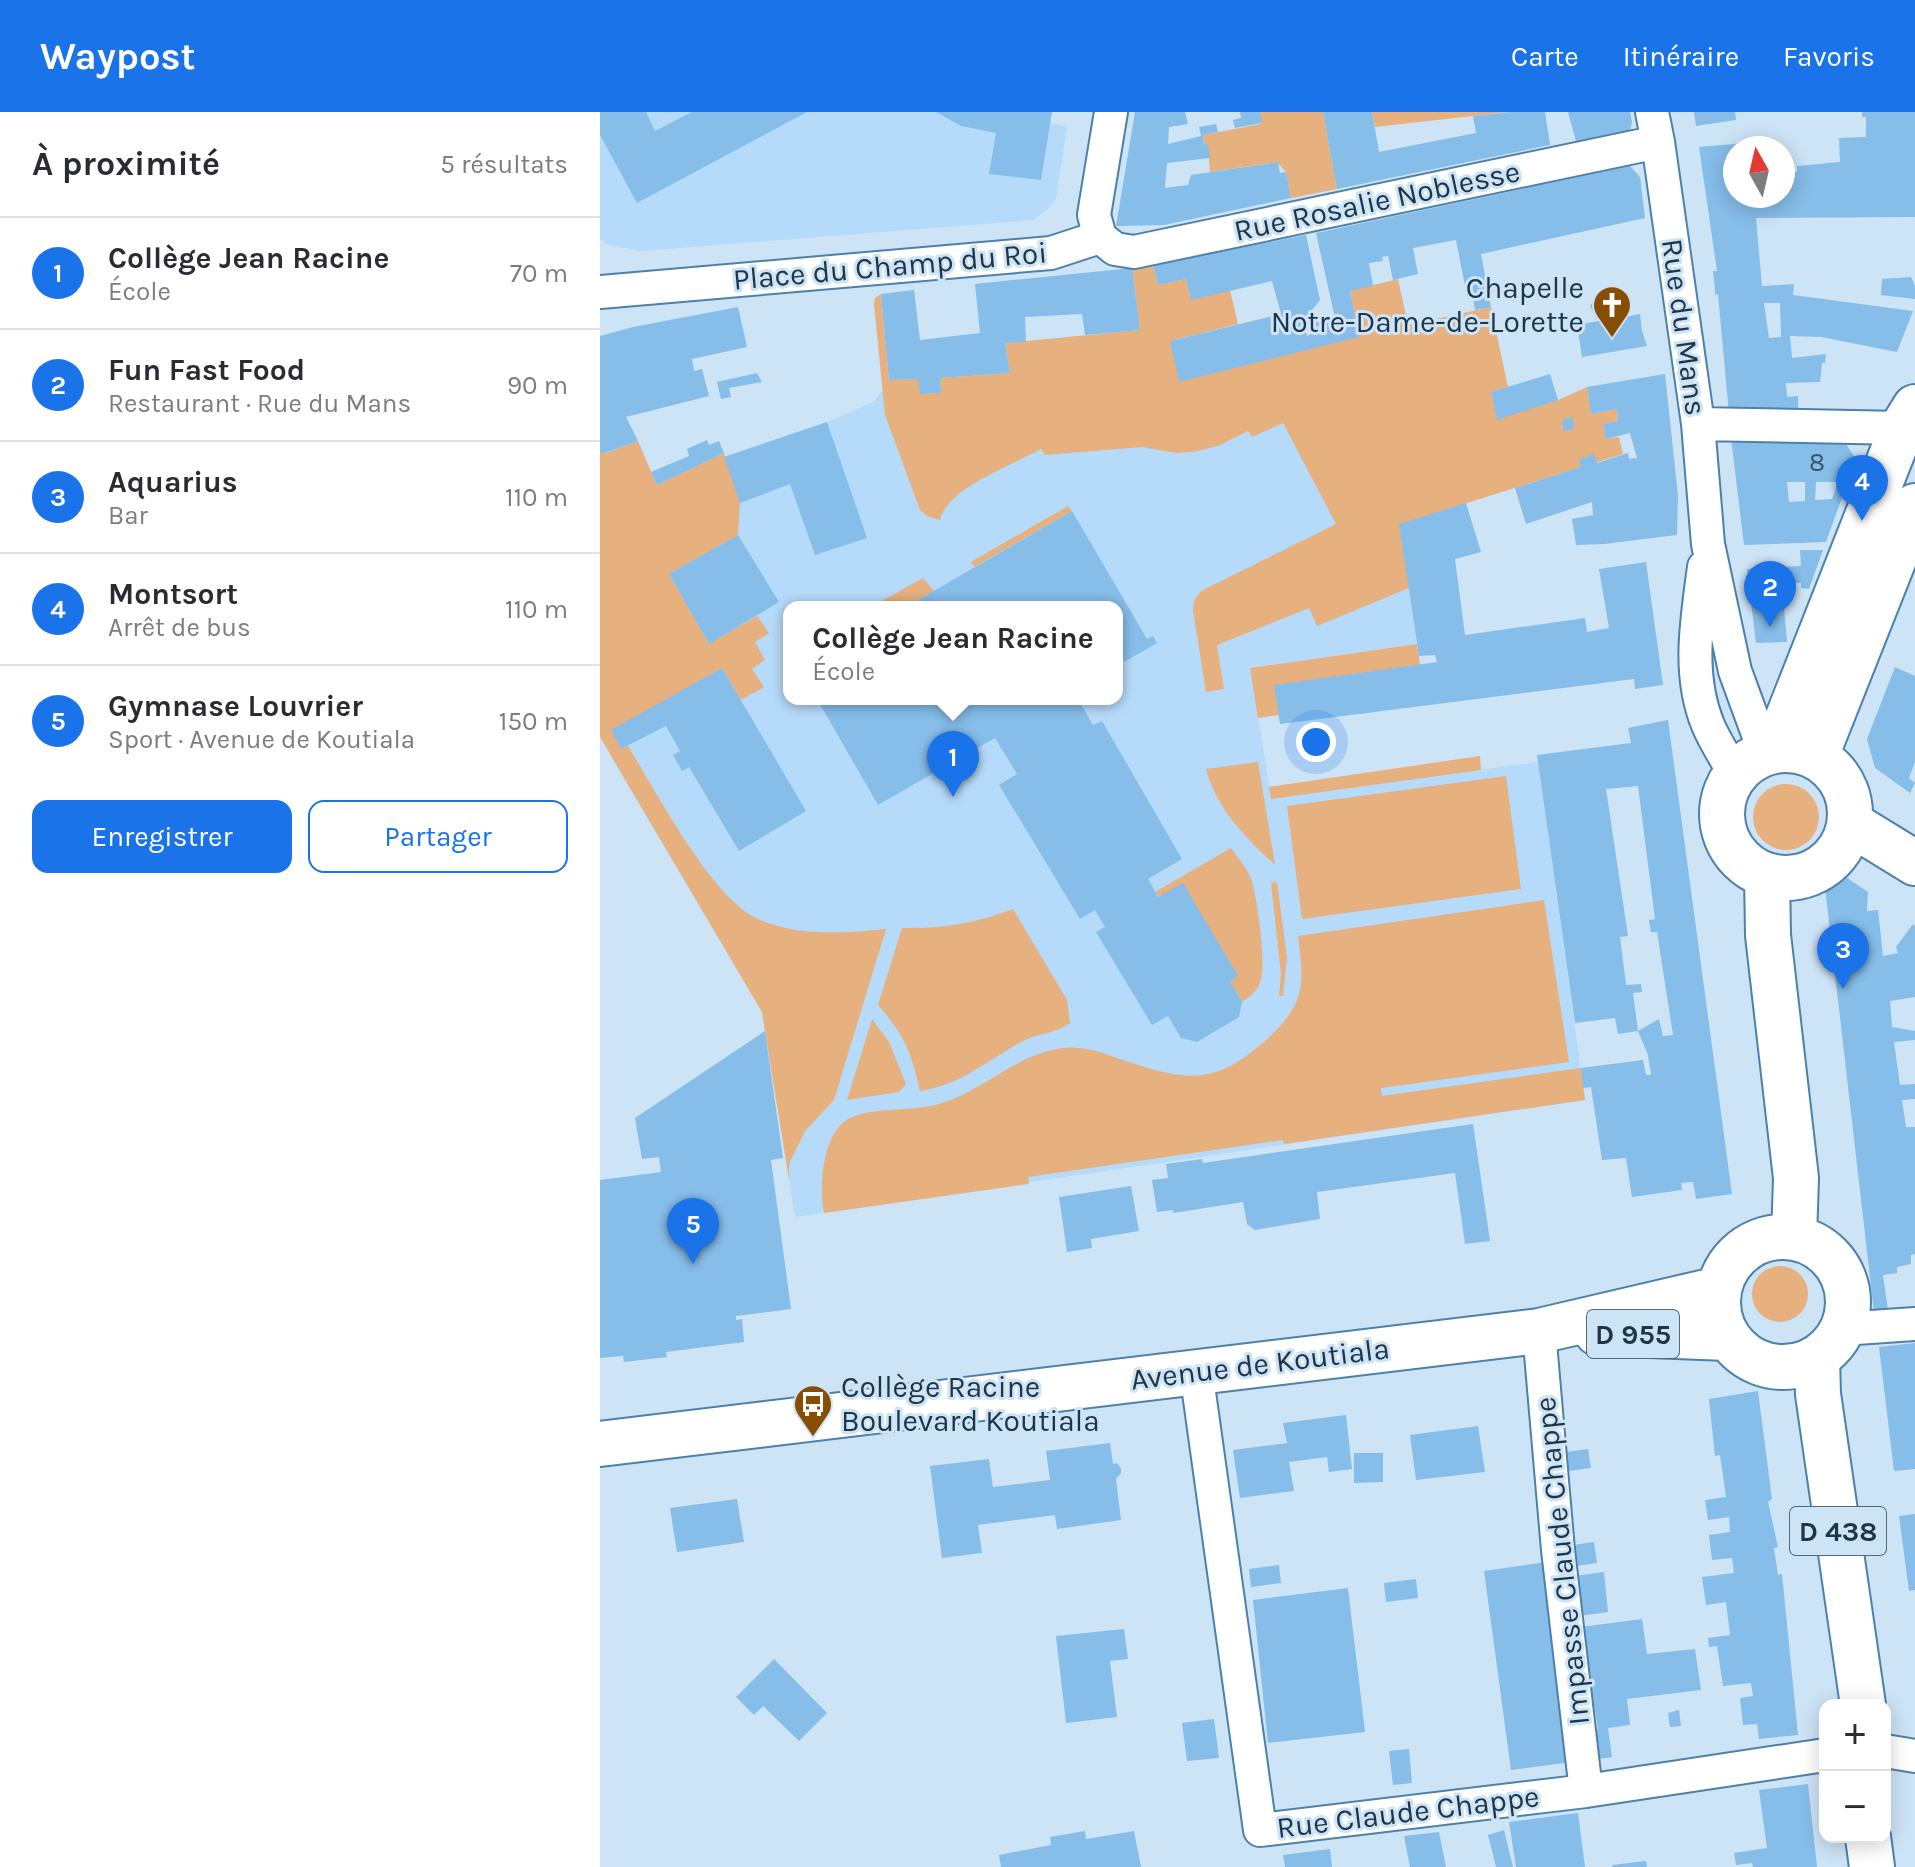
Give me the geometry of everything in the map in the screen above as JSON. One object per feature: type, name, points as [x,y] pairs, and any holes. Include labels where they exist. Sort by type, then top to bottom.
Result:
[{"type":"main road","points":[[1773,758],[1909,417]]},
{"type":"main road","points":[[1773,758],[1840,777],[1851,807],[1844,845],[1830,862],[1811,874],[1789,879],[1767,876],[1748,867],[1734,852],[1725,834],[1721,813],[1725,793],[1773,758],[1915,506]]},
{"type":"main road","points":[[1850,823],[1915,863]]},
{"type":"main road","points":[[1767,876],[1768,935],[1796,1178],[1794,1238]]},
{"type":"main road","points":[[1794,1238],[1813,1244],[1829,1256],[1840,1272],[1847,1290],[1847,1300],[1813,1351],[1759,1363],[1742,1353],[1728,1338],[1719,1315],[1719,1289],[1733,1259],[1746,1248],[1769,1239],[1794,1238]]},
{"type":"main road","name":"Avenue de Koutiala","points":[[600,1444],[1539,1331],[1719,1289]]},
{"type":"main road","name":"Avenue de Koutiala","points":[[1539,1331],[1728,1338]]},
{"type":"main road","name":"D 438","points":[[1813,1351],[1795,1406],[1838,1699]]},
{"type":"main road","name":"D 438","points":[[1813,1351],[1862,1699]]},
{"type":"main road","points":[[1869,1843],[1872,1867]]},
{"type":"street","points":[[1100,237],[1094,215],[1111,112]]},
{"type":"street","name":"Rue Rosalie Noblesse","points":[[1100,237],[1115,249],[1134,252],[1655,127]]},
{"type":"street","name":"Rue du Mans","points":[[1655,127],[1698,424],[1708,544],[1735,671],[1773,758]]},
{"type":"street","name":"Place du Champ du Roi","points":[[600,292],[1051,253],[1100,237]]},
{"type":"street","points":[[1698,424],[1909,417]]},
{"type":"street","name":"Rue du Mans","points":[[1708,544],[1694,643],[1696,672],[1708,725],[1773,758]]},
{"type":"street","points":[[1813,1351],[1915,1324]]},
{"type":"street","name":"Impasse Claude Chappe","points":[[1539,1331],[1558,1550],[1586,1791]]},
{"type":"street","name":"Rue Claude Chappe","points":[[1196,1371],[1260,1830],[1586,1791],[1819,1756]]},
{"type":"street","points":[[1891,1752],[1915,1756]]},
{"type":"shaded area","points":[[600,112],[985,112],[1067,126],[1056,199],[1033,220],[641,251],[608,245],[600,239]]},
{"type":"shaded area","points":[[1260,112],[1323,112],[1337,189],[1291,198],[1286,172],[1277,162],[1210,172],[1208,145],[1204,145],[1203,135],[1261,124]]},
{"type":"shaded area","points":[[1372,112],[1508,112],[1375,127]]},
{"type":"shaded area","points":[[1153,265],[1158,285],[1186,279],[1191,299],[1230,290],[1238,324],[1170,341],[1359,337],[1350,291],[1398,279],[1408,325],[1491,307],[1508,387],[1491,392],[1497,419],[1558,400],[1587,387],[1591,414],[1617,409],[1618,421],[1603,424],[1606,439],[1619,437],[1623,454],[1400,524],[1409,588],[1317,626],[1309,608],[1217,645],[1224,689],[1206,692],[1193,611],[1194,600],[1201,591],[1336,524],[1283,423],[1252,437],[1248,431],[1218,446],[1193,452],[1176,453],[1142,447],[1045,455],[1041,449],[967,488],[945,509],[940,520],[920,510],[885,415],[874,304],[875,298],[881,294],[889,380],[918,379],[921,394],[941,393],[940,378],[1010,373],[1005,343],[1140,330],[1132,268]]},
{"type":"shaded area","points":[[889,380],[891,412],[1045,438],[1308,403],[1400,531],[1417,644],[1251,668],[1271,798],[1538,762],[1585,1100],[795,1217],[762,1012],[610,755],[621,749],[611,730],[709,644],[669,574],[724,457],[827,422],[875,401]]},
{"type":"shaded area","points":[[638,441],[657,485],[724,453],[740,503],[738,535],[669,574],[709,644],[757,616],[769,633],[755,642],[765,660],[752,669],[764,687],[741,700],[722,668],[612,731],[621,749],[628,746],[686,842],[723,891],[742,909],[760,920],[791,929],[838,932],[886,929],[834,1100],[805,1131],[789,1164],[789,1180],[762,1012],[600,737],[600,449],[603,454]]},
{"type":"shaded area","points":[[1068,506],[1072,511],[974,567],[971,562]]},
{"type":"shaded area","points":[[923,578],[934,591],[916,601],[882,601]]},
{"type":"shaded area","points":[[1417,644],[1420,665],[1279,715],[1258,718],[1250,668]]},
{"type":"shaded area","points":[[1480,756],[1481,770],[1271,799],[1269,787]]},
{"type":"shaded area","points":[[1258,762],[1275,865],[1225,810],[1206,769]]},
{"type":"shaded area","points":[[1506,776],[1521,889],[1302,919],[1287,806]]},
{"type":"shaded area","points":[[1786,784],[1809,794],[1819,817],[1809,840],[1786,850],[1763,840],[1753,817],[1763,794]]},
{"type":"shaded area","points":[[1231,848],[1252,882],[1262,943],[1260,983],[1242,1002],[1230,981],[1237,976],[1155,892]]},
{"type":"shaded area","points":[[1277,882],[1287,957],[1283,996],[1279,996],[1281,974],[1271,883]]},
{"type":"shaded area","points":[[1544,900],[1569,1062],[1381,1088],[1382,1096],[1581,1068],[1585,1100],[1028,1177],[1029,1184],[824,1213],[822,1178],[827,1152],[837,1130],[852,1117],[875,1111],[939,1104],[1032,1057],[1064,1048],[1091,1050],[1179,1075],[1213,1073],[1248,1055],[1280,1026],[1296,1004],[1301,981],[1298,936]]},
{"type":"shaded area","points":[[1013,909],[1067,1000],[1070,1023],[1023,1041],[961,1078],[920,1091],[906,1045],[878,1005],[902,928],[959,924]]},
{"type":"shaded area","points":[[872,1019],[889,1042],[906,1084],[899,1092],[847,1100]]},
{"type":"shaded area","points":[[1780,1266],[1800,1274],[1808,1294],[1800,1314],[1780,1322],[1760,1314],[1752,1294],[1760,1274]]},
{"type":"building","points":[[600,112],[646,112],[655,131],[692,112],[807,112],[637,203],[600,135]]},
{"type":"building","points":[[936,112],[1052,112],[1041,180],[989,174],[996,133],[961,126]]},
{"type":"building","points":[[1135,112],[1185,112],[1188,124],[1169,127],[1168,144],[1201,136],[1199,127],[1216,124],[1218,132],[1203,135],[1210,158],[1167,163],[1165,188],[1188,185],[1191,175],[1278,162],[1280,173],[1286,172],[1291,198],[1164,225],[1116,226]]},
{"type":"building","points":[[1240,112],[1260,112],[1262,123],[1235,128],[1233,120],[1241,118]]},
{"type":"building","points":[[1323,112],[1372,112],[1379,152],[1476,133],[1473,116],[1545,112],[1550,145],[1337,189]]},
{"type":"building","points":[[1568,112],[1630,112],[1630,131],[1576,141]]},
{"type":"building","points":[[1694,112],[1735,112],[1736,120],[1696,126]]},
{"type":"building","points":[[1862,112],[1915,112],[1915,217],[1756,218],[1762,286],[1794,284],[1793,295],[1913,311],[1897,352],[1821,337],[1790,336],[1792,358],[1826,354],[1820,382],[1786,383],[1787,397],[1798,396],[1798,410],[1729,414],[1718,294],[1715,295],[1713,271],[1717,271],[1699,147],[1723,145],[1723,208],[1795,208],[1797,166],[1840,162],[1839,138],[1866,137],[1866,117],[1862,117]],"holes":[[[1764,303],[1780,303],[1781,337],[1769,338]]]},
{"type":"building","points":[[1630,166],[1640,177],[1645,218],[1481,254],[1491,307],[1475,310],[1472,291],[1466,291],[1456,240],[1413,248],[1418,274],[1393,280],[1388,256],[1382,257],[1383,261],[1369,263],[1373,286],[1350,291],[1359,337],[1179,382],[1170,341],[1281,314],[1272,281],[1191,300],[1186,279],[1158,285],[1153,265],[1306,235],[1320,300],[1303,321],[1307,336],[1313,333],[1310,323],[1335,318],[1316,233]]},
{"type":"building","points":[[1132,268],[1140,330],[1085,335],[1082,314],[1025,317],[1026,342],[1005,343],[1010,373],[940,378],[941,393],[920,394],[918,379],[889,380],[881,294],[914,290],[920,340],[980,333],[975,284]]},
{"type":"building","points":[[1911,277],[1915,299],[1881,295],[1882,279]]},
{"type":"building","name":"Chapelle Notre-Dame-de-Lorette","points":[[1607,293],[1618,305],[1616,314],[1609,320],[1640,314],[1647,346],[1582,357],[1577,325],[1604,320],[1596,318],[1590,306],[1598,295]]},
{"type":"building","points":[[738,307],[747,347],[692,359],[694,371],[702,369],[709,396],[626,417],[638,441],[602,454],[600,336]]},
{"type":"building","points":[[757,373],[762,382],[729,388],[731,397],[721,399],[717,382]]},
{"type":"building","points":[[1550,374],[1558,400],[1497,420],[1491,392]]},
{"type":"building","points":[[1665,374],[1678,496],[1677,535],[1576,545],[1572,519],[1593,515],[1592,502],[1526,524],[1515,488],[1581,467],[1579,459],[1594,454],[1597,463],[1628,453],[1629,459],[1637,458],[1630,433],[1606,439],[1603,424],[1618,421],[1617,409],[1591,414],[1587,387]]},
{"type":"building","points":[[1573,417],[1574,429],[1563,431],[1563,419]]},
{"type":"building","points":[[827,422],[867,538],[815,555],[790,484],[740,503],[724,457]]},
{"type":"building","points":[[1731,438],[1842,438],[1856,459],[1826,542],[1744,545]],"holes":[[[1787,482],[1805,482],[1805,501],[1789,502]],[[1816,482],[1838,482],[1832,499],[1815,500]]]},
{"type":"building","points":[[707,440],[709,445],[719,441],[724,453],[657,485],[651,472],[689,456],[687,449]]},
{"type":"building","points":[[1466,503],[1481,552],[1455,559],[1465,635],[1585,618],[1587,632],[1609,628],[1599,569],[1646,562],[1663,685],[1635,689],[1634,679],[1280,724],[1274,685],[1437,662],[1435,655],[1419,656],[1399,524]]},
{"type":"building","points":[[1072,511],[1147,639],[1153,636],[1157,643],[1123,663],[1123,601],[916,601]]},
{"type":"building","points":[[738,535],[779,602],[709,644],[669,574]]},
{"type":"building","points":[[1800,550],[1823,550],[1809,589],[1801,588],[1801,583],[1780,583],[1779,567],[1801,566]]},
{"type":"building","points":[[1771,567],[1774,597],[1783,596],[1787,642],[1756,643],[1747,569]]},
{"type":"building","points":[[1895,667],[1915,676],[1915,762],[1909,778],[1915,783],[1910,793],[1875,768],[1867,739]]},
{"type":"building","points":[[722,668],[806,811],[739,851],[689,767],[682,771],[673,755],[680,751],[666,726],[621,749],[611,730]]},
{"type":"building","points":[[820,705],[1081,705],[1093,725],[1102,721],[1182,859],[1148,879],[1158,897],[1183,883],[1238,976],[1230,981],[1242,1002],[1239,1017],[1197,1042],[1181,1038],[1168,1016],[1152,1025],[1096,932],[1105,927],[1095,910],[1080,919],[999,785],[1017,774],[995,738],[878,805]]},
{"type":"building","points":[[1668,720],[1732,1194],[1696,1199],[1693,1182],[1681,1183],[1682,1190],[1632,1197],[1626,1158],[1602,1160],[1591,1087],[1583,1088],[1581,1068],[1643,1060],[1646,1075],[1651,1075],[1648,1055],[1638,1031],[1618,1034],[1615,1018],[1575,1023],[1537,755],[1631,743],[1628,728]],"holes":[[[1638,786],[1655,919],[1649,920],[1651,932],[1657,932],[1673,1035],[1663,1036],[1659,1019],[1638,1031],[1633,993],[1642,992],[1641,984],[1626,985],[1620,937],[1628,936],[1606,789]]]},
{"type":"building","points":[[1831,867],[1868,892],[1867,911],[1878,910],[1883,956],[1898,953],[1896,947],[1913,924],[1915,926],[1915,997],[1890,1001],[1892,1027],[1915,1031],[1915,1040],[1894,1042],[1900,1085],[1915,1084],[1915,1099],[1902,1100],[1906,1127],[1915,1127],[1915,1254],[1911,1255],[1911,1264],[1897,1267],[1897,1273],[1883,1275],[1888,1310],[1874,1312],[1823,870]]},
{"type":"building","points":[[765,1031],[783,1158],[771,1160],[791,1309],[736,1316],[736,1320],[742,1319],[744,1342],[666,1352],[667,1357],[624,1362],[623,1356],[600,1358],[600,1180],[661,1172],[659,1157],[642,1159],[635,1118]]},
{"type":"building","points":[[1473,1124],[1490,1241],[1465,1244],[1455,1173],[1317,1192],[1320,1219],[1255,1230],[1247,1224],[1243,1202],[1173,1213],[1173,1210],[1157,1212],[1152,1180],[1168,1178],[1166,1164],[1202,1159],[1203,1163]]},
{"type":"building","points":[[1131,1186],[1139,1231],[1091,1239],[1092,1248],[1067,1252],[1059,1197]]},
{"type":"building","points":[[1915,1343],[1915,1469],[1894,1471],[1879,1347]]},
{"type":"building","points":[[1758,1391],[1772,1499],[1768,1502],[1778,1547],[1774,1548],[1778,1575],[1782,1574],[1798,1735],[1759,1739],[1757,1724],[1743,1725],[1740,1698],[1753,1696],[1751,1683],[1723,1686],[1717,1646],[1709,1647],[1708,1638],[1730,1635],[1726,1602],[1706,1605],[1702,1577],[1734,1573],[1732,1558],[1712,1560],[1709,1535],[1730,1532],[1729,1517],[1708,1520],[1705,1500],[1726,1497],[1720,1455],[1715,1456],[1709,1399]]},
{"type":"building","points":[[1346,1415],[1352,1469],[1329,1472],[1327,1457],[1289,1462],[1294,1491],[1240,1498],[1233,1450],[1287,1443],[1283,1423]]},
{"type":"building","points":[[1478,1426],[1485,1472],[1416,1480],[1410,1435]]},
{"type":"building","points":[[1110,1443],[1113,1464],[1117,1463],[1121,1468],[1116,1479],[1121,1520],[1057,1529],[1055,1515],[978,1525],[982,1553],[942,1558],[930,1466],[989,1459],[993,1487],[1050,1480],[1046,1451]]},
{"type":"building","points":[[1588,1449],[1591,1468],[1561,1472],[1559,1453]]},
{"type":"building","points":[[1354,1453],[1383,1453],[1383,1482],[1354,1483]]},
{"type":"building","points":[[737,1499],[744,1542],[677,1552],[670,1508]]},
{"type":"building","points":[[1915,1514],[1915,1590],[1909,1591],[1899,1516]]},
{"type":"building","points":[[1594,1542],[1597,1563],[1569,1567],[1566,1546]]},
{"type":"building","points":[[1546,1562],[1572,1762],[1511,1770],[1484,1571]]},
{"type":"building","points":[[1279,1565],[1281,1583],[1251,1587],[1249,1569]]},
{"type":"building","points":[[1604,1572],[1608,1612],[1579,1616],[1575,1576]]},
{"type":"building","points":[[1416,1579],[1418,1598],[1386,1602],[1384,1583]]},
{"type":"building","points":[[1348,1588],[1365,1732],[1268,1743],[1253,1600]]},
{"type":"building","points":[[1642,1619],[1647,1654],[1695,1649],[1701,1690],[1627,1699],[1630,1725],[1608,1728],[1612,1757],[1592,1760],[1588,1730],[1598,1729],[1581,1627]]},
{"type":"building","points":[[1124,1629],[1128,1659],[1110,1661],[1117,1717],[1066,1723],[1056,1636]]},
{"type":"building","points":[[774,1659],[827,1713],[799,1741],[763,1706],[754,1715],[736,1697]]},
{"type":"building","points":[[1679,1710],[1681,1726],[1670,1727],[1668,1713]]},
{"type":"building","points":[[1214,1719],[1219,1758],[1187,1761],[1182,1723]]},
{"type":"building","points":[[1409,1749],[1412,1783],[1393,1785],[1389,1751]]},
{"type":"building","points":[[1808,1784],[1817,1867],[1736,1865],[1734,1853],[1767,1848],[1759,1790]]},
{"type":"building","points":[[1578,1813],[1585,1867],[1516,1867],[1509,1822]]},
{"type":"building","points":[[1504,1830],[1513,1867],[1496,1867],[1488,1835]]},
{"type":"building","points":[[1085,1831],[1086,1839],[1134,1831],[1141,1867],[1001,1867],[999,1855],[1051,1845],[1050,1837]]},
{"type":"building","points":[[1439,1832],[1446,1867],[1410,1867],[1404,1836]]},
{"type":"building","points":[[1330,1849],[1332,1867],[1285,1867],[1283,1855]]},
{"type":"building","points":[[1646,1861],[1647,1867],[1612,1865]]},
{"type":"place","name":"Chapelle Notre-Dame-de-Lorette","points":[[1612,339]]},
{"type":"place","name":"Montsort","points":[[1862,521]]},
{"type":"place","name":"Fun Fast Food","points":[[1770,627]]},
{"type":"place","name":"Collège Jean Racine","points":[[953,797]]},
{"type":"place","name":"Aquarius","points":[[1843,989]]},
{"type":"place","name":"Gymnase Louvrier","points":[[693,1264]]},
{"type":"place","name":"Collège Racine Boulevard Koutiala","points":[[813,1438]]}]
